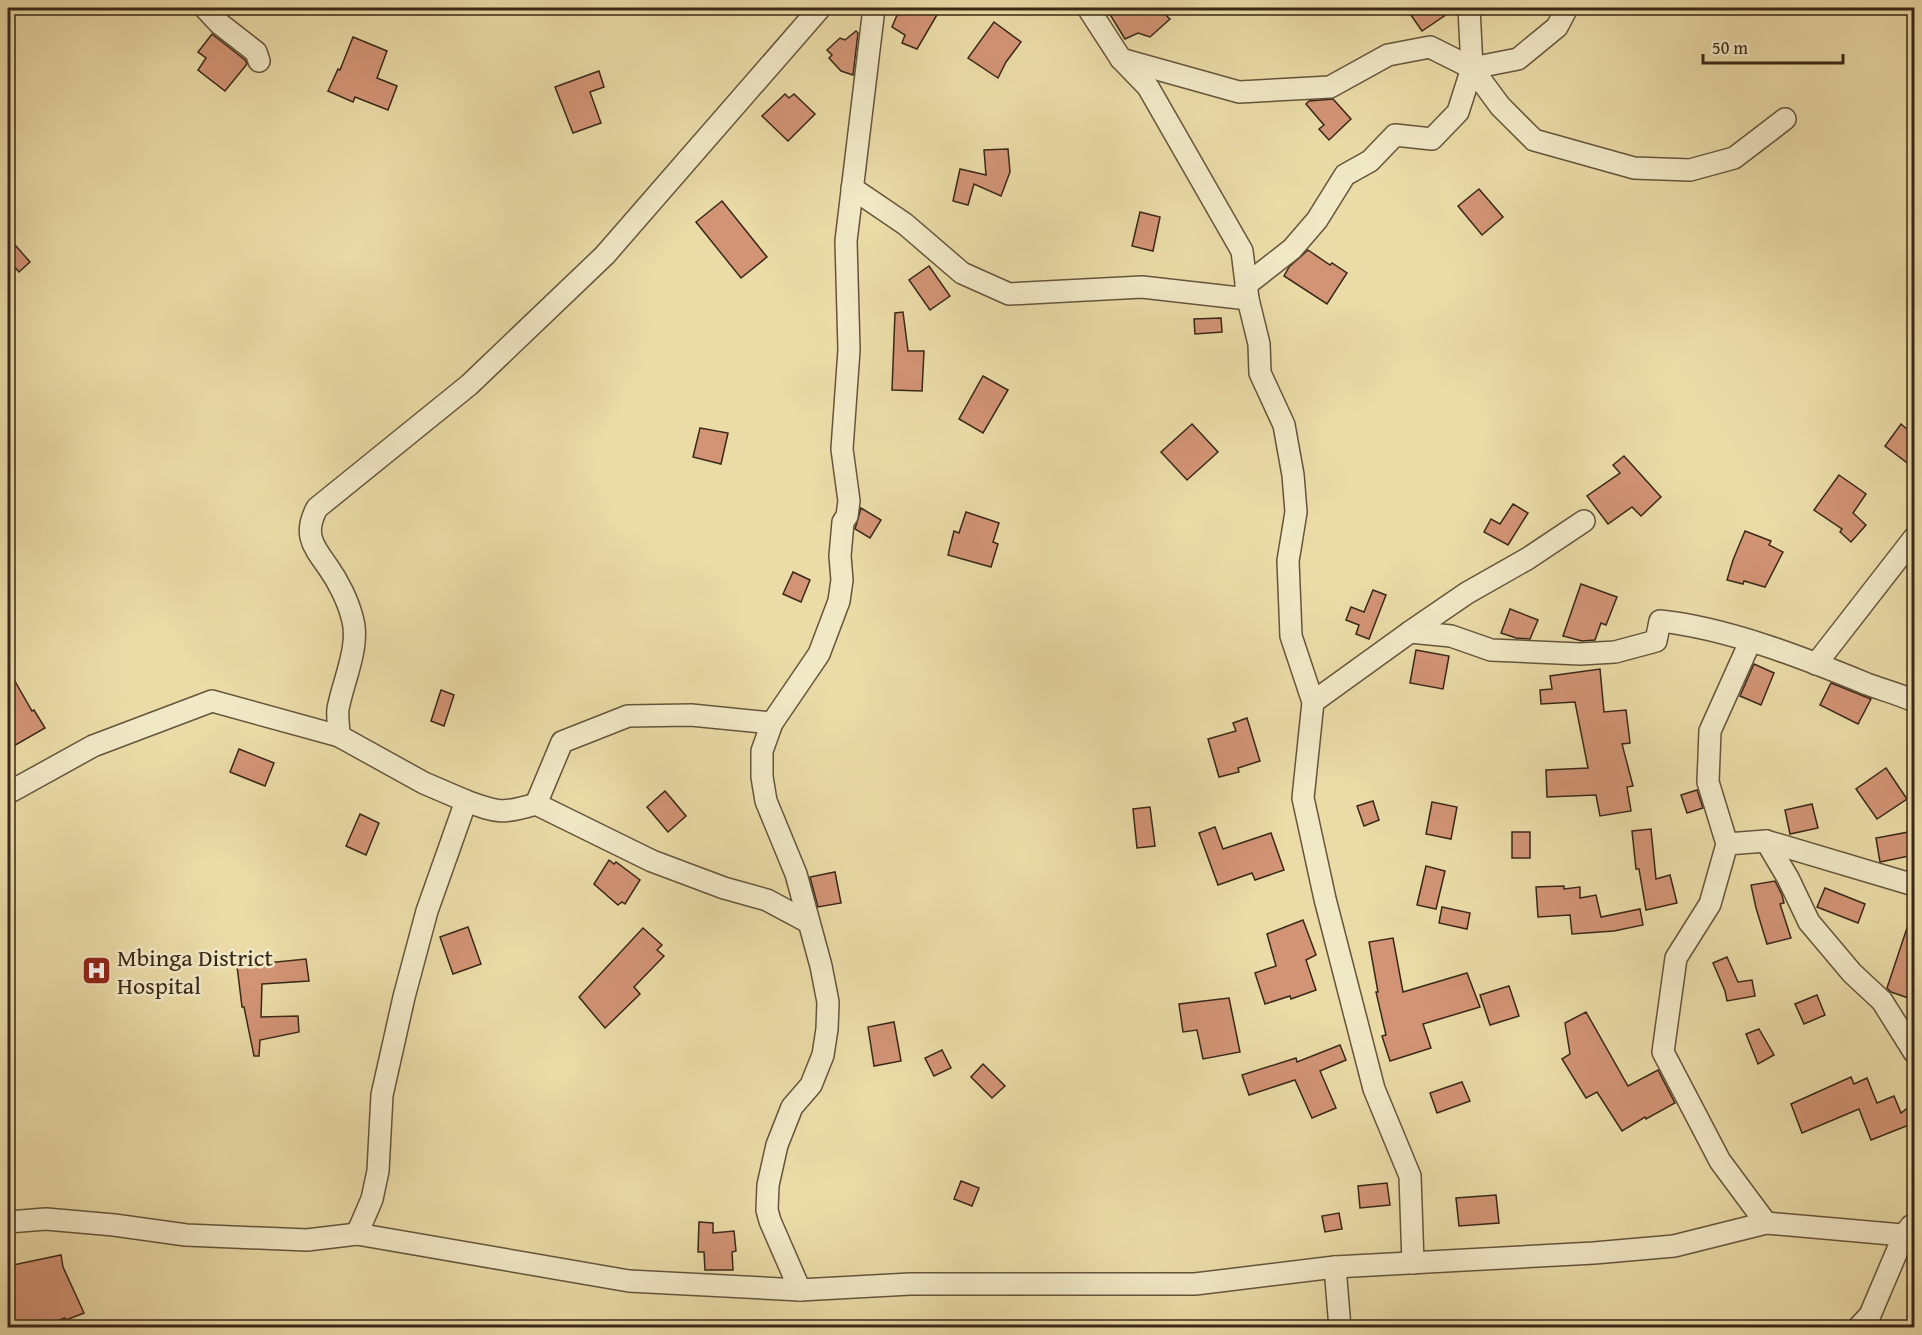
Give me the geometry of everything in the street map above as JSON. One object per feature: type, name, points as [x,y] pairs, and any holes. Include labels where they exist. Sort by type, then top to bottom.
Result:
[{"type":"street","points":[[205,8],[220,24],[256,52],[259,61]]},
{"type":"street","points":[[339,736],[338,710],[353,648],[354,622],[350,609],[329,568],[312,543],[311,527],[317,508],[470,385],[605,255],[820,8]]},
{"type":"street","points":[[800,1290],[770,1221],[767,1210],[768,1185],[777,1145],[792,1107],[811,1085],[823,1055],[828,1002],[821,966],[796,874],[766,801],[762,777],[762,751],[772,723],[819,654],[839,601],[842,580],[840,556],[843,522],[847,516],[849,501],[842,449],[849,350],[846,241],[874,8]]},
{"type":"street","points":[[1088,8],[1120,59],[1148,87],[1242,251],[1247,292],[1259,344],[1260,373],[1284,426],[1293,475],[1296,512],[1288,561],[1292,636],[1313,702],[1303,798],[1325,899],[1374,1089],[1410,1176],[1413,1263]]},
{"type":"street","points":[[852,188],[905,224],[962,273],[1009,294],[1142,287],[1247,292],[1292,249],[1317,220],[1345,176],[1370,161],[1395,135],[1432,139],[1458,112],[1472,68],[1469,8]]},
{"type":"street","points":[[1472,68],[1518,59],[1557,27],[1567,8]]},
{"type":"street","points":[[1120,59],[1239,92],[1330,87],[1388,55],[1430,47],[1472,68],[1500,106],[1534,140],[1634,168],[1690,170],[1734,158],[1785,119]]},
{"type":"street","points":[[1313,702],[1467,593],[1527,559],[1584,521]]},
{"type":"street","points":[[1816,664],[1914,538]]},
{"type":"street","points":[[1410,632],[1451,636],[1491,650],[1580,654],[1616,652],[1656,642],[1660,621],[1680,623],[1750,642],[1914,701]]},
{"type":"street","points":[[1750,642],[1710,731],[1708,782],[1727,843],[1710,904],[1676,958],[1663,1052],[1720,1161],[1766,1223]]},
{"type":"street","points":[[8,793],[93,746],[212,701],[339,736],[414,778],[495,812],[511,812],[536,804],[652,861],[724,888],[767,900],[808,922]]},
{"type":"street","points":[[536,804],[562,742],[628,716],[691,715],[772,723]]},
{"type":"street","points":[[357,1234],[372,1199],[378,1171],[382,1095],[404,997],[427,911],[466,801]]},
{"type":"street","points":[[1727,843],[1766,841],[1914,885]]},
{"type":"street","points":[[1766,841],[1788,878],[1809,922],[1852,974],[1882,1001],[1914,1052]]},
{"type":"street","points":[[8,1222],[46,1219],[186,1235],[307,1240],[357,1234],[629,1281],[800,1290],[910,1284],[1195,1284],[1335,1267],[1594,1253],[1674,1245],[1766,1223],[1911,1231],[1870,1315],[1858,1328]]},
{"type":"street","points":[[1335,1267],[1340,1328]]},
{"type":"building","points":[[900,8],[941,8],[917,49],[902,43],[905,35],[892,27]]},
{"type":"building","points":[[1106,8],[1158,8],[1170,19],[1150,37],[1138,33],[1125,39]]},
{"type":"building","points":[[1406,8],[1456,8],[1422,31]]},
{"type":"building","points":[[994,22],[1021,42],[1006,62],[998,78],[968,58]]},
{"type":"building","points":[[856,31],[858,33],[853,75],[841,71],[829,58],[832,55],[827,50],[840,38],[845,40]]},
{"type":"building","points":[[212,34],[247,64],[225,91],[198,70],[206,58],[198,52]]},
{"type":"building","points":[[353,37],[387,51],[377,78],[397,86],[388,110],[355,97],[353,102],[328,91],[338,69],[340,70]]},
{"type":"building","points":[[599,71],[604,87],[590,92],[601,123],[573,133],[555,87]]},
{"type":"building","points":[[785,94],[789,98],[794,94],[815,114],[788,141],[762,116]]},
{"type":"building","points":[[1333,99],[1351,119],[1329,140],[1319,129],[1324,125],[1306,104],[1309,101]]},
{"type":"building","points":[[1008,149],[1010,172],[1001,196],[974,184],[968,205],[953,201],[960,169],[986,175],[984,150]]},
{"type":"building","points":[[1479,189],[1503,217],[1482,235],[1458,206]]},
{"type":"building","points":[[722,201],[767,257],[741,278],[696,222]]},
{"type":"building","points":[[1140,212],[1160,217],[1153,251],[1132,246]]},
{"type":"building","points":[[8,237],[30,262],[19,272],[8,259]]},
{"type":"building","points":[[1308,250],[1347,273],[1327,304],[1284,276],[1289,267]]},
{"type":"building","points":[[929,266],[950,296],[930,310],[909,280]]},
{"type":"building","points":[[903,312],[908,351],[924,351],[922,391],[892,390],[895,313]]},
{"type":"building","points":[[1221,318],[1222,332],[1195,334],[1194,319]]},
{"type":"building","points":[[983,376],[1008,390],[983,433],[959,419]]},
{"type":"building","points":[[1192,424],[1218,452],[1187,480],[1161,452]]},
{"type":"building","points":[[1901,424],[1914,435],[1914,468],[1885,446]]},
{"type":"building","points":[[700,428],[728,433],[721,464],[693,457]]},
{"type":"building","points":[[1624,456],[1661,497],[1641,516],[1632,507],[1608,524],[1587,496],[1620,473],[1613,465]]},
{"type":"building","points":[[1839,475],[1866,494],[1853,513],[1866,525],[1851,542],[1840,532],[1842,529],[1814,510]]},
{"type":"building","points":[[1513,504],[1528,513],[1508,545],[1484,532],[1491,519],[1500,524]]},
{"type":"building","points":[[861,508],[881,520],[870,538],[855,529]]},
{"type":"building","points":[[966,512],[999,523],[993,542],[998,544],[991,567],[948,555],[954,531],[959,533]]},
{"type":"building","points":[[1745,531],[1771,541],[1769,545],[1783,552],[1765,587],[1744,581],[1743,584],[1727,580]]},
{"type":"building","points":[[793,572],[810,580],[801,602],[783,594]]},
{"type":"building","points":[[1581,584],[1617,597],[1606,625],[1601,623],[1595,640],[1582,641],[1563,636]]},
{"type":"building","points":[[1373,590],[1386,595],[1369,639],[1356,634],[1359,625],[1346,620],[1351,607],[1364,612]]},
{"type":"building","points":[[1510,609],[1538,620],[1530,639],[1516,638],[1501,633]]},
{"type":"building","points":[[1416,650],[1449,656],[1443,689],[1410,683]]},
{"type":"building","points":[[1754,664],[1774,673],[1761,705],[1740,696]]},
{"type":"building","points":[[8,669],[32,711],[34,710],[45,728],[12,747],[8,740]]},
{"type":"building","points":[[1600,669],[1604,712],[1626,710],[1630,743],[1622,744],[1633,786],[1627,787],[1631,811],[1600,816],[1596,795],[1547,797],[1546,770],[1588,768],[1575,702],[1541,704],[1540,690],[1552,689],[1550,676]]},
{"type":"building","points":[[1831,683],[1871,699],[1858,724],[1820,705]]},
{"type":"building","points":[[441,690],[454,695],[444,726],[431,721]]},
{"type":"building","points":[[1247,718],[1260,761],[1238,768],[1239,772],[1219,777],[1208,739],[1236,731],[1233,723]]},
{"type":"building","points":[[239,749],[274,763],[265,786],[230,772]]},
{"type":"building","points":[[1886,768],[1907,799],[1877,819],[1856,789]]},
{"type":"building","points":[[1697,790],[1703,808],[1687,813],[1681,795]]},
{"type":"building","points":[[665,791],[686,816],[668,832],[647,807]]},
{"type":"building","points":[[1373,801],[1379,820],[1364,826],[1357,806]]},
{"type":"building","points":[[1432,802],[1457,807],[1451,839],[1426,834]]},
{"type":"building","points":[[1812,804],[1818,828],[1790,834],[1785,810]]},
{"type":"building","points":[[1150,807],[1155,846],[1137,848],[1133,809]]},
{"type":"building","points":[[360,814],[379,823],[366,855],[346,846]]},
{"type":"building","points":[[1215,827],[1223,849],[1271,833],[1284,870],[1255,880],[1252,873],[1218,885],[1199,833]]},
{"type":"building","points":[[1651,829],[1656,879],[1670,875],[1677,903],[1646,910],[1639,869],[1636,869],[1632,831]]},
{"type":"building","points":[[1914,831],[1914,855],[1880,862],[1876,838]]},
{"type":"building","points":[[1512,832],[1530,832],[1530,858],[1512,858]]},
{"type":"building","points":[[609,860],[614,864],[616,862],[640,880],[625,904],[622,902],[618,905],[594,884]]},
{"type":"building","points":[[1426,866],[1445,871],[1436,909],[1417,905]]},
{"type":"building","points":[[835,872],[841,903],[818,907],[810,877]]},
{"type":"building","points":[[1775,881],[1782,895],[1784,903],[1780,904],[1791,938],[1767,944],[1751,885]]},
{"type":"building","points":[[1564,886],[1564,889],[1580,887],[1580,898],[1596,895],[1601,917],[1640,909],[1643,925],[1614,931],[1572,934],[1570,915],[1538,917],[1536,887]]},
{"type":"building","points":[[1825,888],[1865,904],[1858,923],[1817,907]]},
{"type":"building","points":[[1442,907],[1470,913],[1467,929],[1439,923]]},
{"type":"building","points":[[1912,913],[1914,913],[1914,1000],[1891,992],[1887,988]]},
{"type":"building","points":[[1303,920],[1316,955],[1306,960],[1316,990],[1291,999],[1290,996],[1265,1004],[1255,973],[1276,966],[1267,934]]},
{"type":"building","points":[[468,927],[481,964],[453,974],[440,937]]},
{"type":"building","points":[[643,928],[662,945],[657,950],[664,956],[634,987],[640,994],[605,1028],[579,997]]},
{"type":"building","points":[[1393,938],[1403,992],[1467,973],[1480,1007],[1423,1024],[1431,1048],[1390,1061],[1382,1036],[1386,1035],[1376,992],[1378,992],[1369,942]]},
{"type":"building","points":[[1727,957],[1738,982],[1752,980],[1755,996],[1727,1001],[1713,963]]},
{"type":"building","points":[[306,959],[309,981],[262,984],[261,1017],[298,1016],[299,1032],[260,1040],[259,1056],[254,1056],[244,1007],[242,1007],[237,966]]},
{"type":"building","points":[[1509,986],[1519,1016],[1490,1025],[1480,995]]},
{"type":"building","points":[[1817,995],[1825,1015],[1804,1024],[1795,1004]]},
{"type":"building","points":[[1229,998],[1240,1052],[1203,1059],[1197,1030],[1183,1032],[1179,1004]]},
{"type":"building","points":[[1586,1012],[1628,1086],[1658,1070],[1675,1103],[1622,1131],[1597,1092],[1586,1098],[1562,1059],[1570,1054],[1565,1023]]},
{"type":"building","points":[[894,1022],[901,1061],[874,1066],[868,1027]]},
{"type":"building","points":[[1759,1029],[1774,1055],[1758,1064],[1746,1034]]},
{"type":"building","points":[[1340,1045],[1346,1060],[1320,1071],[1336,1108],[1312,1118],[1295,1080],[1249,1095],[1242,1075],[1296,1058],[1297,1062]]},
{"type":"building","points":[[942,1050],[951,1068],[934,1076],[925,1058]]},
{"type":"building","points":[[983,1064],[1005,1086],[992,1098],[971,1077]]},
{"type":"building","points":[[1851,1077],[1854,1084],[1867,1078],[1877,1103],[1894,1096],[1901,1113],[1914,1103],[1914,1123],[1871,1140],[1859,1109],[1802,1133],[1791,1104]]},
{"type":"building","points":[[1462,1082],[1470,1101],[1437,1113],[1430,1093]]},
{"type":"building","points":[[961,1181],[979,1188],[972,1206],[954,1199]]},
{"type":"building","points":[[1387,1183],[1390,1205],[1360,1208],[1358,1186]]},
{"type":"building","points":[[1496,1195],[1499,1223],[1459,1226],[1456,1198]]},
{"type":"building","points":[[1339,1213],[1342,1229],[1325,1232],[1322,1216]]},
{"type":"building","points":[[699,1222],[713,1223],[713,1233],[734,1231],[736,1251],[732,1252],[733,1270],[705,1270],[704,1252],[698,1252]]},
{"type":"building","points":[[61,1255],[63,1267],[84,1313],[37,1328],[17,1328],[8,1299],[8,1266]]},
{"type":"place","name":"Mbinga District Hospital","points":[[96,971]]}]
